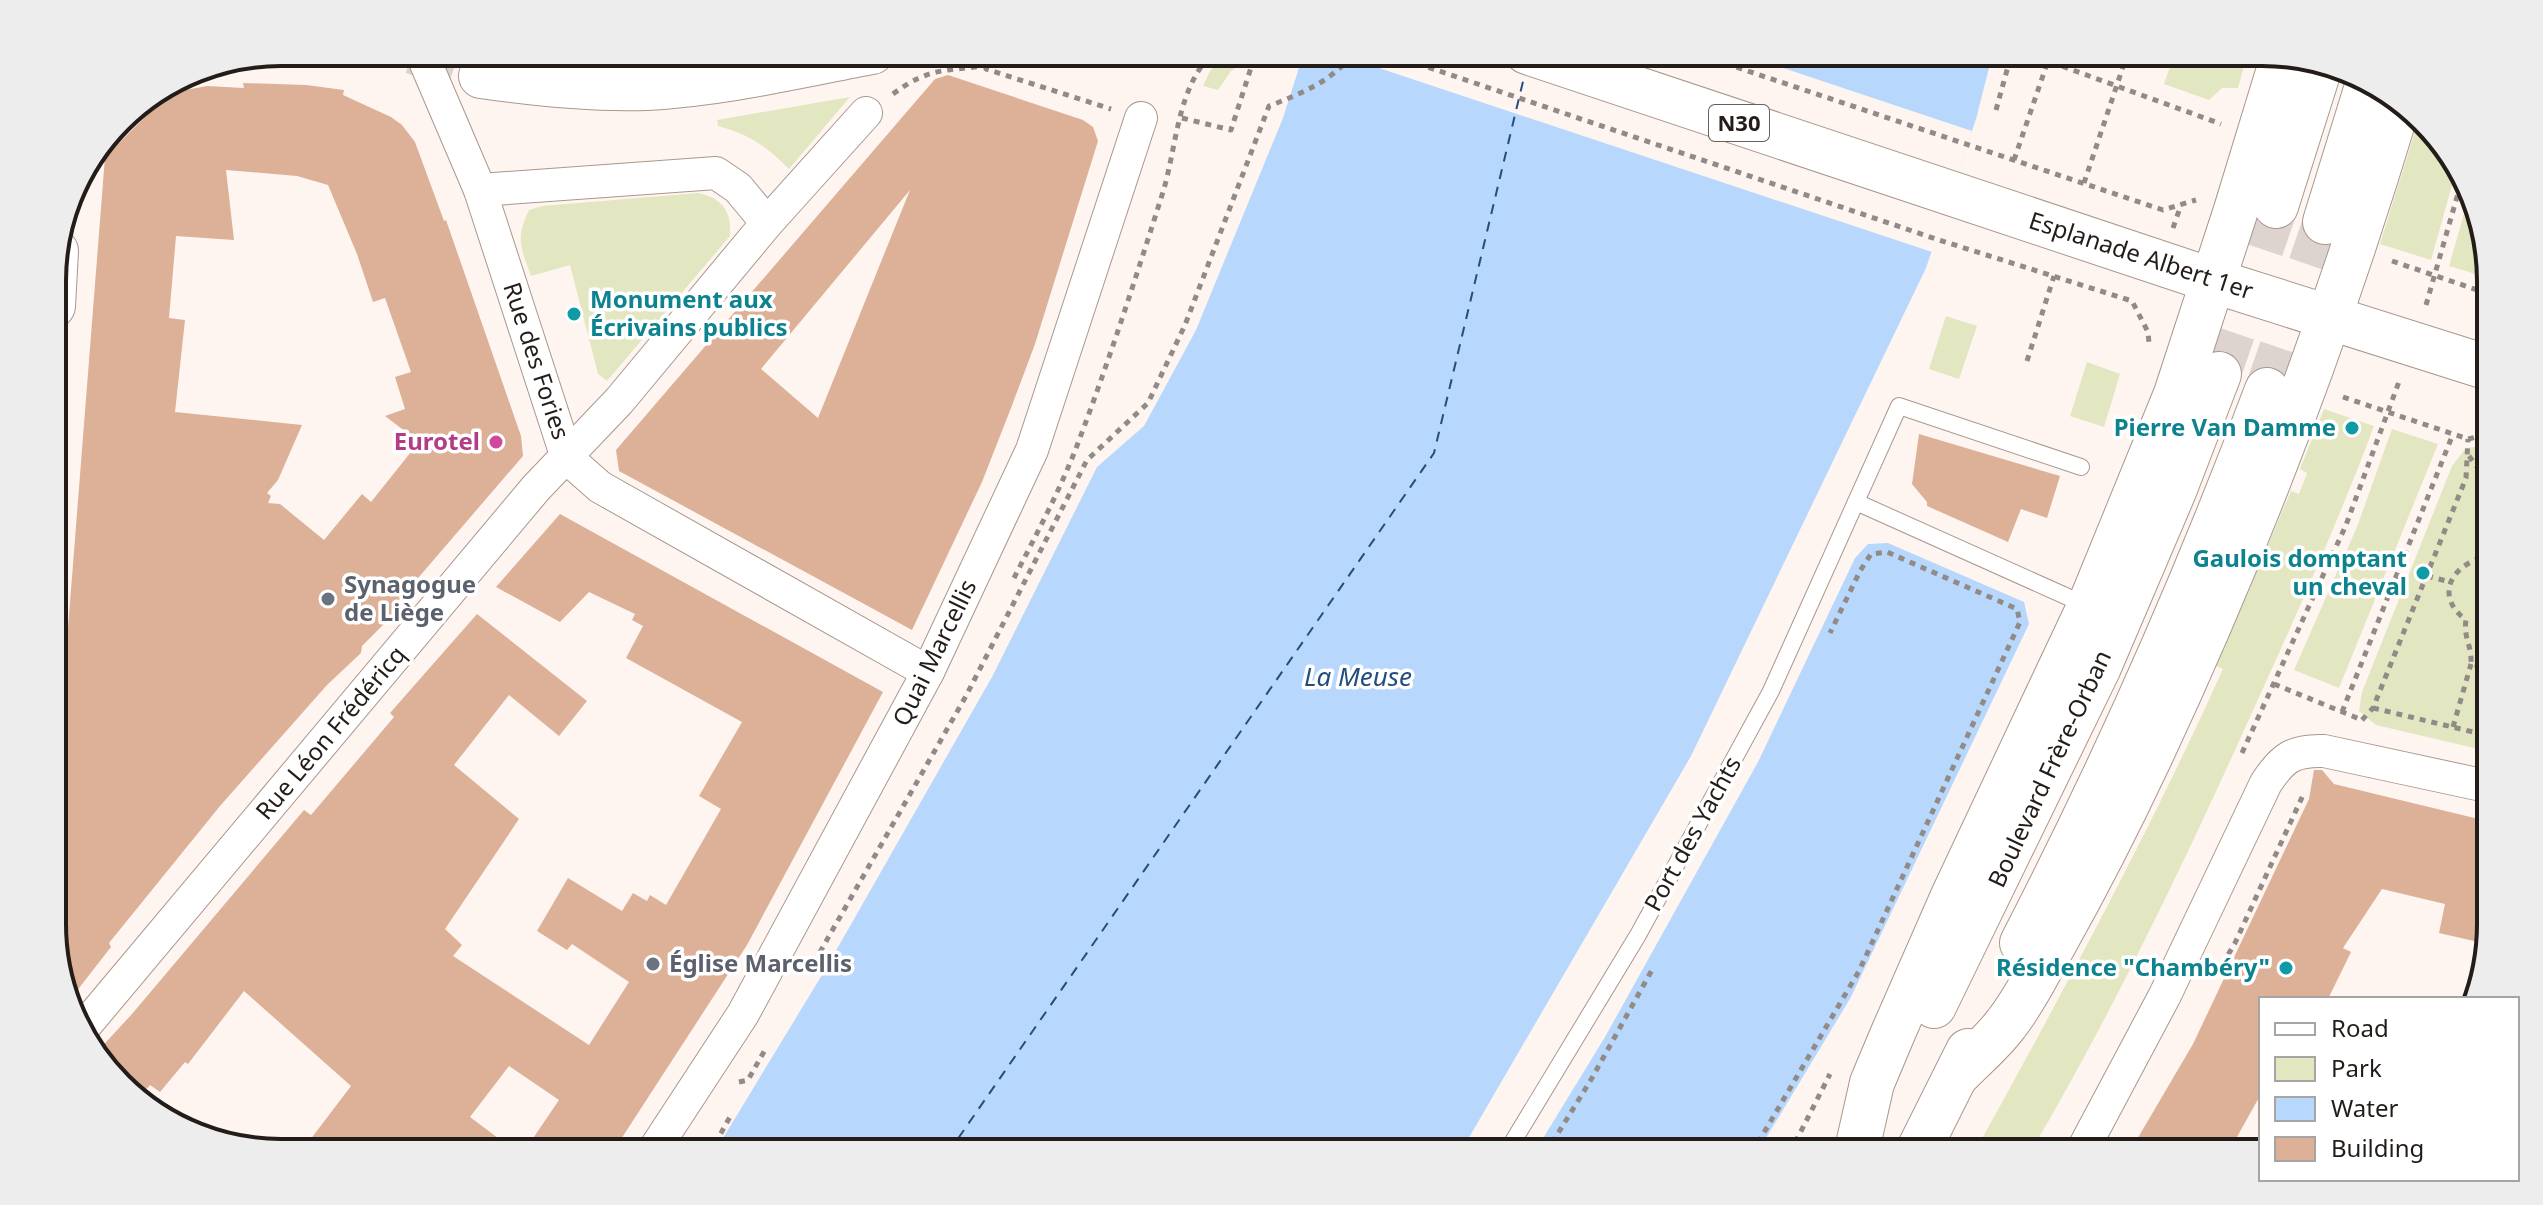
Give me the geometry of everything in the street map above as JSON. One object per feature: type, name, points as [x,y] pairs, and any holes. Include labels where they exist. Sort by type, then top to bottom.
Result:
[{"type":"main road","points":[[481,76],[539,84],[647,88],[795,66]]},
{"type":"main road","name":"Esplanade Albert 1er","points":[[1569,66],[2214,281],[2477,364]]},
{"type":"main road","points":[[1858,1139],[1872,1083],[1918,974],[2089,607],[2176,394],[2280,67]]},
{"type":"main road","points":[[2276,206],[2318,74]]},
{"type":"main road","points":[[2325,222],[2365,92]]},
{"type":"main road","points":[[1956,1076],[2005,1026],[2019,1006],[2082,894],[2220,602],[2331,318],[2396,113]]},
{"type":"main road","name":"Boulevard Frère-Orban","points":[[1861,1139],[1954,967],[2099,667],[2174,491],[2219,374]]},
{"type":"main road","name":"Boulevard Frère-Orban","points":[[1924,1139],[2066,857],[2151,677],[2214,529],[2267,390]]},
{"type":"street","name":"Rue des Fories","points":[[427,66],[480,190],[567,458],[600,487],[928,672]]},
{"type":"street","name":"Rue Léon Frédéricq","points":[[89,1021],[526,501],[619,401],[767,223],[866,113]]},
{"type":"street","name":"Quai Marcellis","points":[[661,1139],[743,1014],[928,672],[1032,450],[1141,118]]},
{"type":"street","points":[[480,190],[716,173],[738,188],[767,223]]},
{"type":"street","points":[[2088,1139],[2165,995],[2266,783],[2277,767],[2301,750],[2324,751],[2477,784]]},
{"type":"lane","name":"Port des Yachts","points":[[1514,1139],[1638,935],[1771,691],[1899,406],[2081,467]]},
{"type":"lane","points":[[1856,502],[2089,607]]},
{"type":"path","points":[[866,113],[914,78],[949,68],[987,66],[986,69],[1141,118]]},
{"type":"path","points":[[1067,469],[1135,281],[1171,167],[1186,97],[1200,66]]},
{"type":"path","points":[[1182,118],[1231,130],[1252,66]]},
{"type":"path","points":[[934,751],[966,696],[1087,460],[1148,403],[1185,325],[1269,106],[1317,85],[1342,66]]},
{"type":"path","points":[[1424,66],[1936,239],[2132,301],[2148,332]]},
{"type":"path","points":[[1733,66],[2163,210]]},
{"type":"path","points":[[1996,110],[2008,66]]},
{"type":"path","points":[[2014,160],[2046,66]]},
{"type":"path","points":[[2062,66],[2233,128]]},
{"type":"path","points":[[2084,183],[2123,66]]},
{"type":"path","points":[[2458,193],[2413,344],[2346,525],[2274,684],[2362,720],[2373,708],[2466,478],[2468,439]]},
{"type":"path","points":[[2436,275],[2477,290]]},
{"type":"path","points":[[2027,361],[2054,276]]},
{"type":"path","points":[[2388,413],[2468,439],[2477,437]]},
{"type":"path","points":[[2342,712],[2453,434]]},
{"type":"path","points":[[2468,456],[2477,467]]},
{"type":"path","points":[[1760,1139],[1859,971],[2020,622],[2017,609],[1887,552],[1871,554],[1829,636]]},
{"type":"path","points":[[2453,727],[2471,664],[2472,648],[2464,632],[2466,620],[2456,612],[2450,599],[2450,582],[2456,571],[2477,559]]},
{"type":"path","points":[[2427,576],[2450,582]]},
{"type":"path","points":[[2471,664],[2477,665]]},
{"type":"path","points":[[2373,708],[2477,733]]},
{"type":"path","points":[[2213,982],[2235,943],[2310,781]]},
{"type":"path","points":[[1555,1139],[1654,966]]},
{"type":"path","points":[[718,1139],[731,1115]]},
{"type":"green space","points":[[1215,66],[1238,66],[1218,90],[1203,86]]},
{"type":"green space","points":[[2170,66],[2244,66],[2238,88],[2222,88],[2209,100],[2164,84]]},
{"type":"green space","points":[[850,97],[789,169],[756,142],[718,126],[717,120]]},
{"type":"green space","points":[[2415,130],[2433,150],[2453,182],[2431,260],[2380,244]]},
{"type":"green space","points":[[698,193],[713,198],[724,207],[729,219],[730,236],[607,381],[598,374],[570,265],[531,276],[521,243],[529,210],[542,206]]},
{"type":"green space","points":[[2465,210],[2477,274],[2449,266]]},
{"type":"green space","points":[[1946,316],[1977,326],[1959,379],[1929,369]]},
{"type":"green space","points":[[2087,362],[2120,374],[2104,427],[2070,416]]},
{"type":"green space","points":[[2324,409],[2374,426],[2308,588],[2188,851],[2058,1104],[2038,1139],[1982,1139],[2103,914],[2194,731],[2223,669],[2216,666],[2291,491],[2299,494],[2307,473],[2300,469]]},
{"type":"green space","points":[[2392,429],[2438,444],[2339,688],[2294,670],[2357,527]]},
{"type":"green space","points":[[2477,447],[2477,749],[2376,725],[2359,711],[2362,692],[2452,466],[2466,448]]},
{"type":"water","name":"La Meuse","points":[[1300,66],[1989,66],[1976,119],[1926,268],[1691,756],[1468,1139],[722,1139],[825,970],[992,677],[1097,467],[1144,426],[1196,330],[1283,118]]},
{"type":"water","points":[[1888,543],[2024,602],[2029,624],[1851,997],[1765,1139],[1543,1139],[1605,1037],[1758,762],[1855,558],[1868,544]]},
{"type":"pier","points":[[1373,66],[1777,66],[1972,131],[1932,252]]},
{"type":"building","points":[[948,75],[1083,120],[1093,127],[1098,141],[1035,344],[1011,408],[982,482],[912,630],[619,471],[616,450],[935,79]],"holes":[[[910,190],[818,418],[761,369]]]},
{"type":"building","points":[[243,83],[344,90],[343,95],[402,125],[415,142],[446,220],[521,436],[523,456],[394,606],[394,614],[362,646],[361,653],[327,685],[220,806],[109,943],[111,947],[77,991],[68,952],[66,924],[66,653],[105,157],[161,102],[181,91],[207,86],[244,88]],"holes":[[[226,170],[297,176],[328,185],[373,302],[385,298],[411,372],[395,377],[405,409],[385,416],[419,442],[371,502],[362,494],[324,540],[280,504],[268,503],[271,496],[267,493],[278,480],[302,425],[175,412],[185,320],[169,318],[176,236],[234,240]]]},
{"type":"building","points":[[1919,434],[2060,476],[2047,518],[2021,509],[2008,542],[1927,506],[1912,484]]},
{"type":"building","points":[[560,514],[883,692],[747,945],[621,1139],[533,1139],[559,1100],[509,1066],[470,1117],[499,1139],[311,1139],[351,1086],[244,991],[188,1064],[185,1062],[160,1092],[150,1085],[145,1091],[103,1045],[304,810],[311,815],[394,717],[390,713],[477,614],[587,701],[559,736],[509,695],[454,765],[519,819],[445,929],[462,945],[453,956],[589,1045],[629,982],[572,944],[567,950],[537,931],[568,878],[622,911],[633,893],[647,901],[650,895],[666,905],[721,809],[699,796],[742,722],[626,658],[643,626],[632,620],[635,614],[589,592],[560,622],[496,587]]},
{"type":"building","points":[[2314,770],[2322,770],[2334,784],[2477,819],[2476,942],[2439,933],[2445,904],[2382,889],[2343,948],[2351,952],[2329,997],[2259,997],[2259,1098],[2236,1139],[2137,1139],[2193,1044],[2309,799]]},
{"type":"ferry route","points":[[958,1139],[1434,453],[1525,73]]},
{"type":"tunnel","points":[[453,66],[481,76]]},
{"type":"tunnel","points":[[2219,374],[2276,206]]},
{"type":"tunnel","points":[[2267,390],[2325,222]]},
{"type":"place","name":"Monument aux Écrivains publics","points":[[574,314]]},
{"type":"place","name":"Pierre Van Damme","points":[[2352,428]]},
{"type":"place","name":"Eurotel","points":[[496,442]]},
{"type":"place","name":"Gaulois domptant un cheval","points":[[2423,573]]},
{"type":"place","name":"Synagogue de Liège","points":[[328,599]]},
{"type":"place","name":"Église Marcellis","points":[[653,964]]},
{"type":"place","name":"Résidence \"Chambéry\"","points":[[2286,968]]}]
